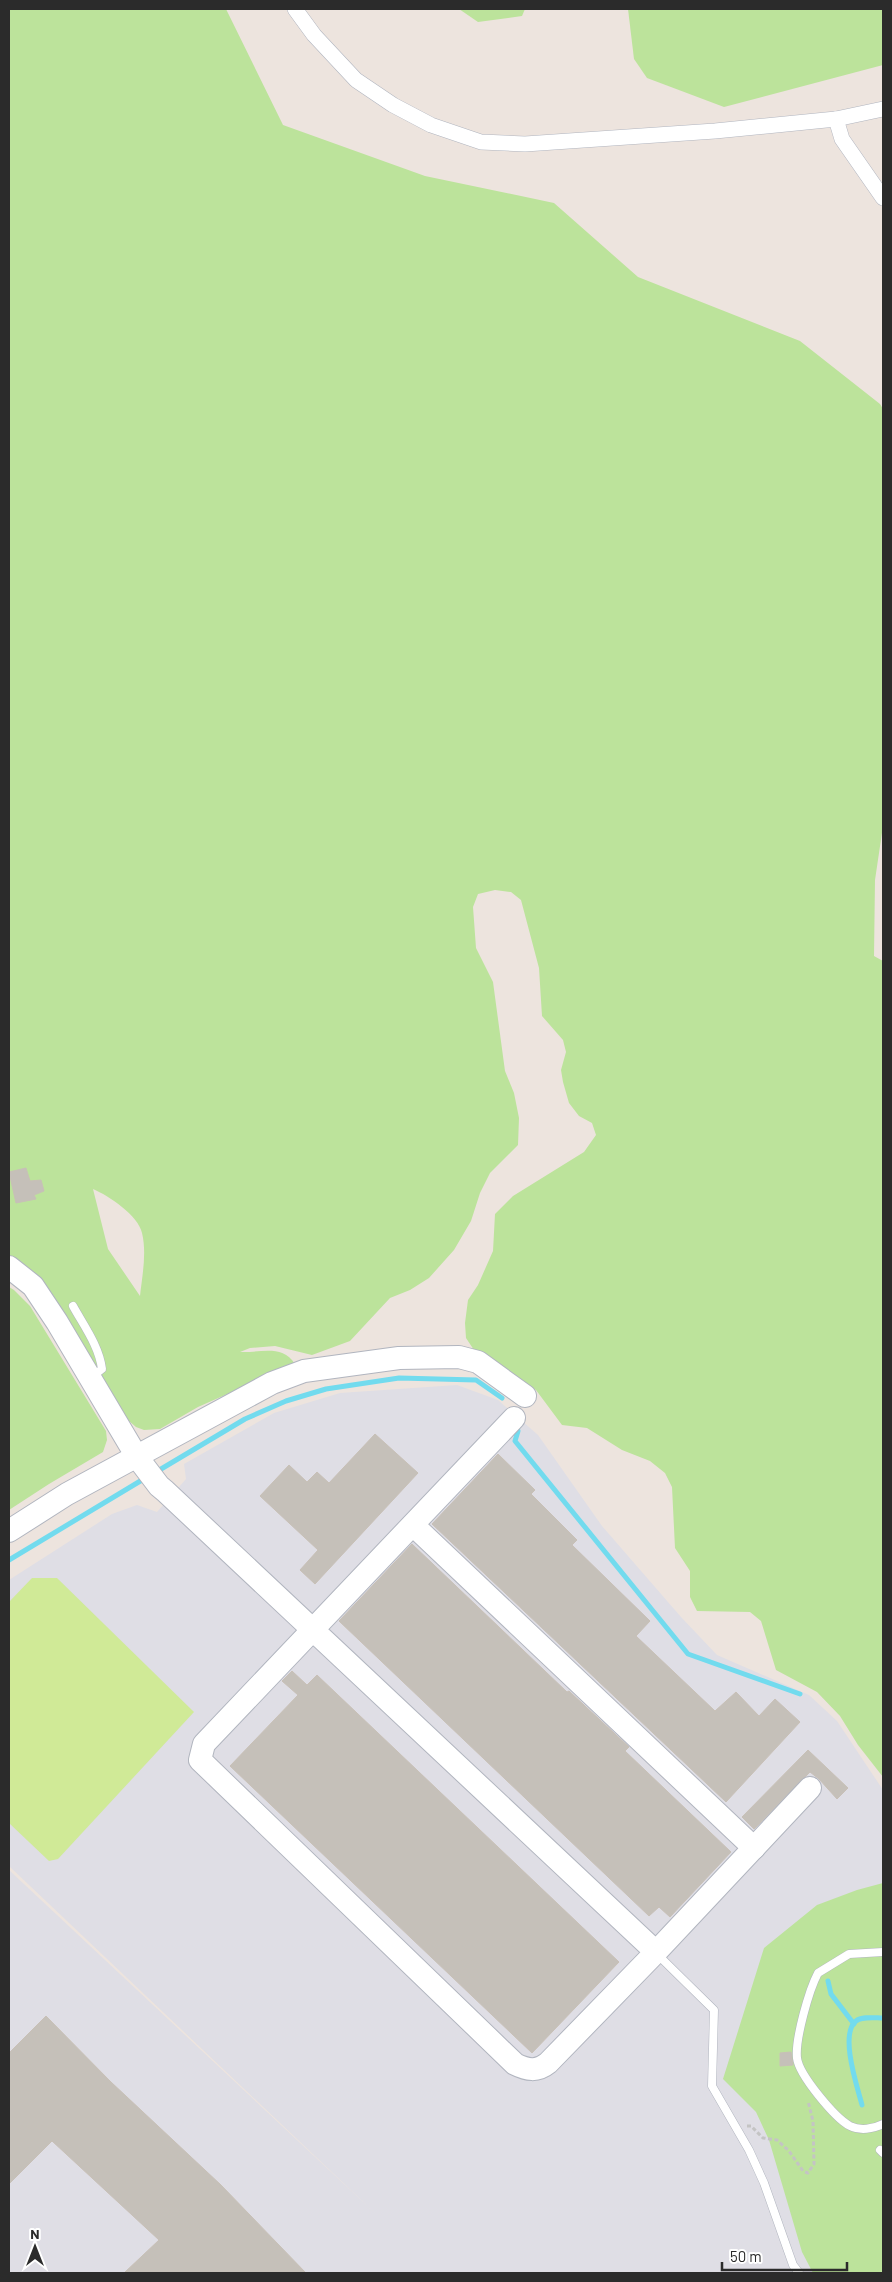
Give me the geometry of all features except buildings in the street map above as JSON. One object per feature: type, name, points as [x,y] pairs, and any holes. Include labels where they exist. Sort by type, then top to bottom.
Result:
[{"type":"street","points":[[295,9],[314,35],[356,80],[393,105],[431,125],[481,142],[525,144],[578,142],[788,125],[836,119],[883,110]]},
{"type":"street","points":[[836,119],[842,139],[883,198]]},
{"type":"street","points":[[9,1267],[33,1286],[57,1322],[138,1457],[159,1486],[656,1952]]},
{"type":"street","points":[[9,1530],[67,1494],[272,1383],[304,1371],[399,1358],[459,1357],[478,1362],[525,1396]]},
{"type":"street","points":[[514,1418],[204,1744],[200,1756],[201,1764],[515,2064],[532,2070],[543,2067],[548,2063],[656,1952],[810,1788]]},
{"type":"street","points":[[412,1525],[754,1848]]},
{"type":"lane","points":[[73,1306],[91,1338],[101,1361],[102,1369],[90,1378]]},
{"type":"lane","points":[[656,1952],[714,2010],[712,2086],[737,2129],[764,2183],[784,2242],[799,2273]]},
{"type":"lane","points":[[883,1952],[849,1954],[832,1962],[818,1973],[797,2043],[799,2066],[815,2090],[841,2120],[851,2127],[874,2128],[883,2124]]},
{"type":"path","points":[[737,2129],[751,2126],[763,2138],[777,2140],[803,2171],[808,2173],[814,2164],[813,2121],[808,2101],[815,2090]]},
{"type":"shaded area","points":[[457,1385],[498,1400],[538,1435],[602,1526],[681,1617],[717,1655],[809,1695],[837,1721],[883,1790],[883,1931],[872,2273],[9,2273],[9,1870],[376,2214],[9,1866],[9,1580],[112,1514],[137,1505],[157,1512],[186,1479],[184,1464],[274,1413],[340,1393]]},
{"type":"green space","points":[[9,9],[226,9],[283,125],[425,176],[554,203],[638,277],[800,341],[880,404],[883,409],[883,826],[875,880],[874,956],[883,961],[883,1777],[858,1745],[840,1716],[817,1692],[776,1670],[761,1621],[750,1612],[697,1611],[690,1597],[690,1571],[675,1548],[672,1487],[665,1473],[650,1461],[622,1450],[587,1428],[562,1425],[536,1390],[474,1350],[466,1338],[465,1323],[468,1300],[478,1285],[493,1251],[495,1214],[513,1196],[584,1152],[596,1135],[592,1123],[579,1116],[569,1103],[561,1070],[566,1052],[563,1040],[542,1016],[539,968],[521,900],[511,892],[495,890],[478,894],[473,907],[476,948],[493,982],[505,1071],[514,1093],[519,1118],[518,1145],[490,1173],[480,1193],[471,1221],[454,1250],[429,1278],[410,1290],[390,1298],[350,1341],[312,1355],[275,1346],[250,1348],[240,1352],[277,1352],[290,1358],[295,1364],[198,1407],[160,1429],[144,1430],[136,1427],[129,1421],[94,1366],[9,1260]],"holes":[[[93,1189],[129,1213],[142,1233],[144,1265],[140,1296],[108,1249]]]},
{"type":"green space","points":[[459,9],[525,9],[522,16],[478,22]]},
{"type":"green space","points":[[628,9],[883,9],[883,65],[724,107],[647,78],[634,59]]},
{"type":"green space","points":[[9,1287],[30,1306],[106,1431],[107,1440],[103,1452],[9,1510]]},
{"type":"green space","points":[[32,1578],[57,1578],[194,1712],[58,1859],[49,1861],[9,1823],[9,1602]]},
{"type":"green space","points":[[883,1883],[883,2273],[813,2273],[802,2252],[769,2140],[756,2112],[723,2079],[764,1948],[817,1905],[857,1890]]},
{"type":"waterway","points":[[156,1472],[245,1419],[286,1401],[326,1389],[399,1378],[476,1380],[502,1398]]},
{"type":"waterway","points":[[518,1431],[515,1441],[688,1654],[800,1694]]},
{"type":"waterway","points":[[9,1560],[147,1477]]},
{"type":"waterway","points":[[828,1981],[831,1994],[854,2024]]},
{"type":"waterway","points":[[862,2105],[849,2049],[851,2028],[856,2021],[862,2018],[883,2018]]}]
